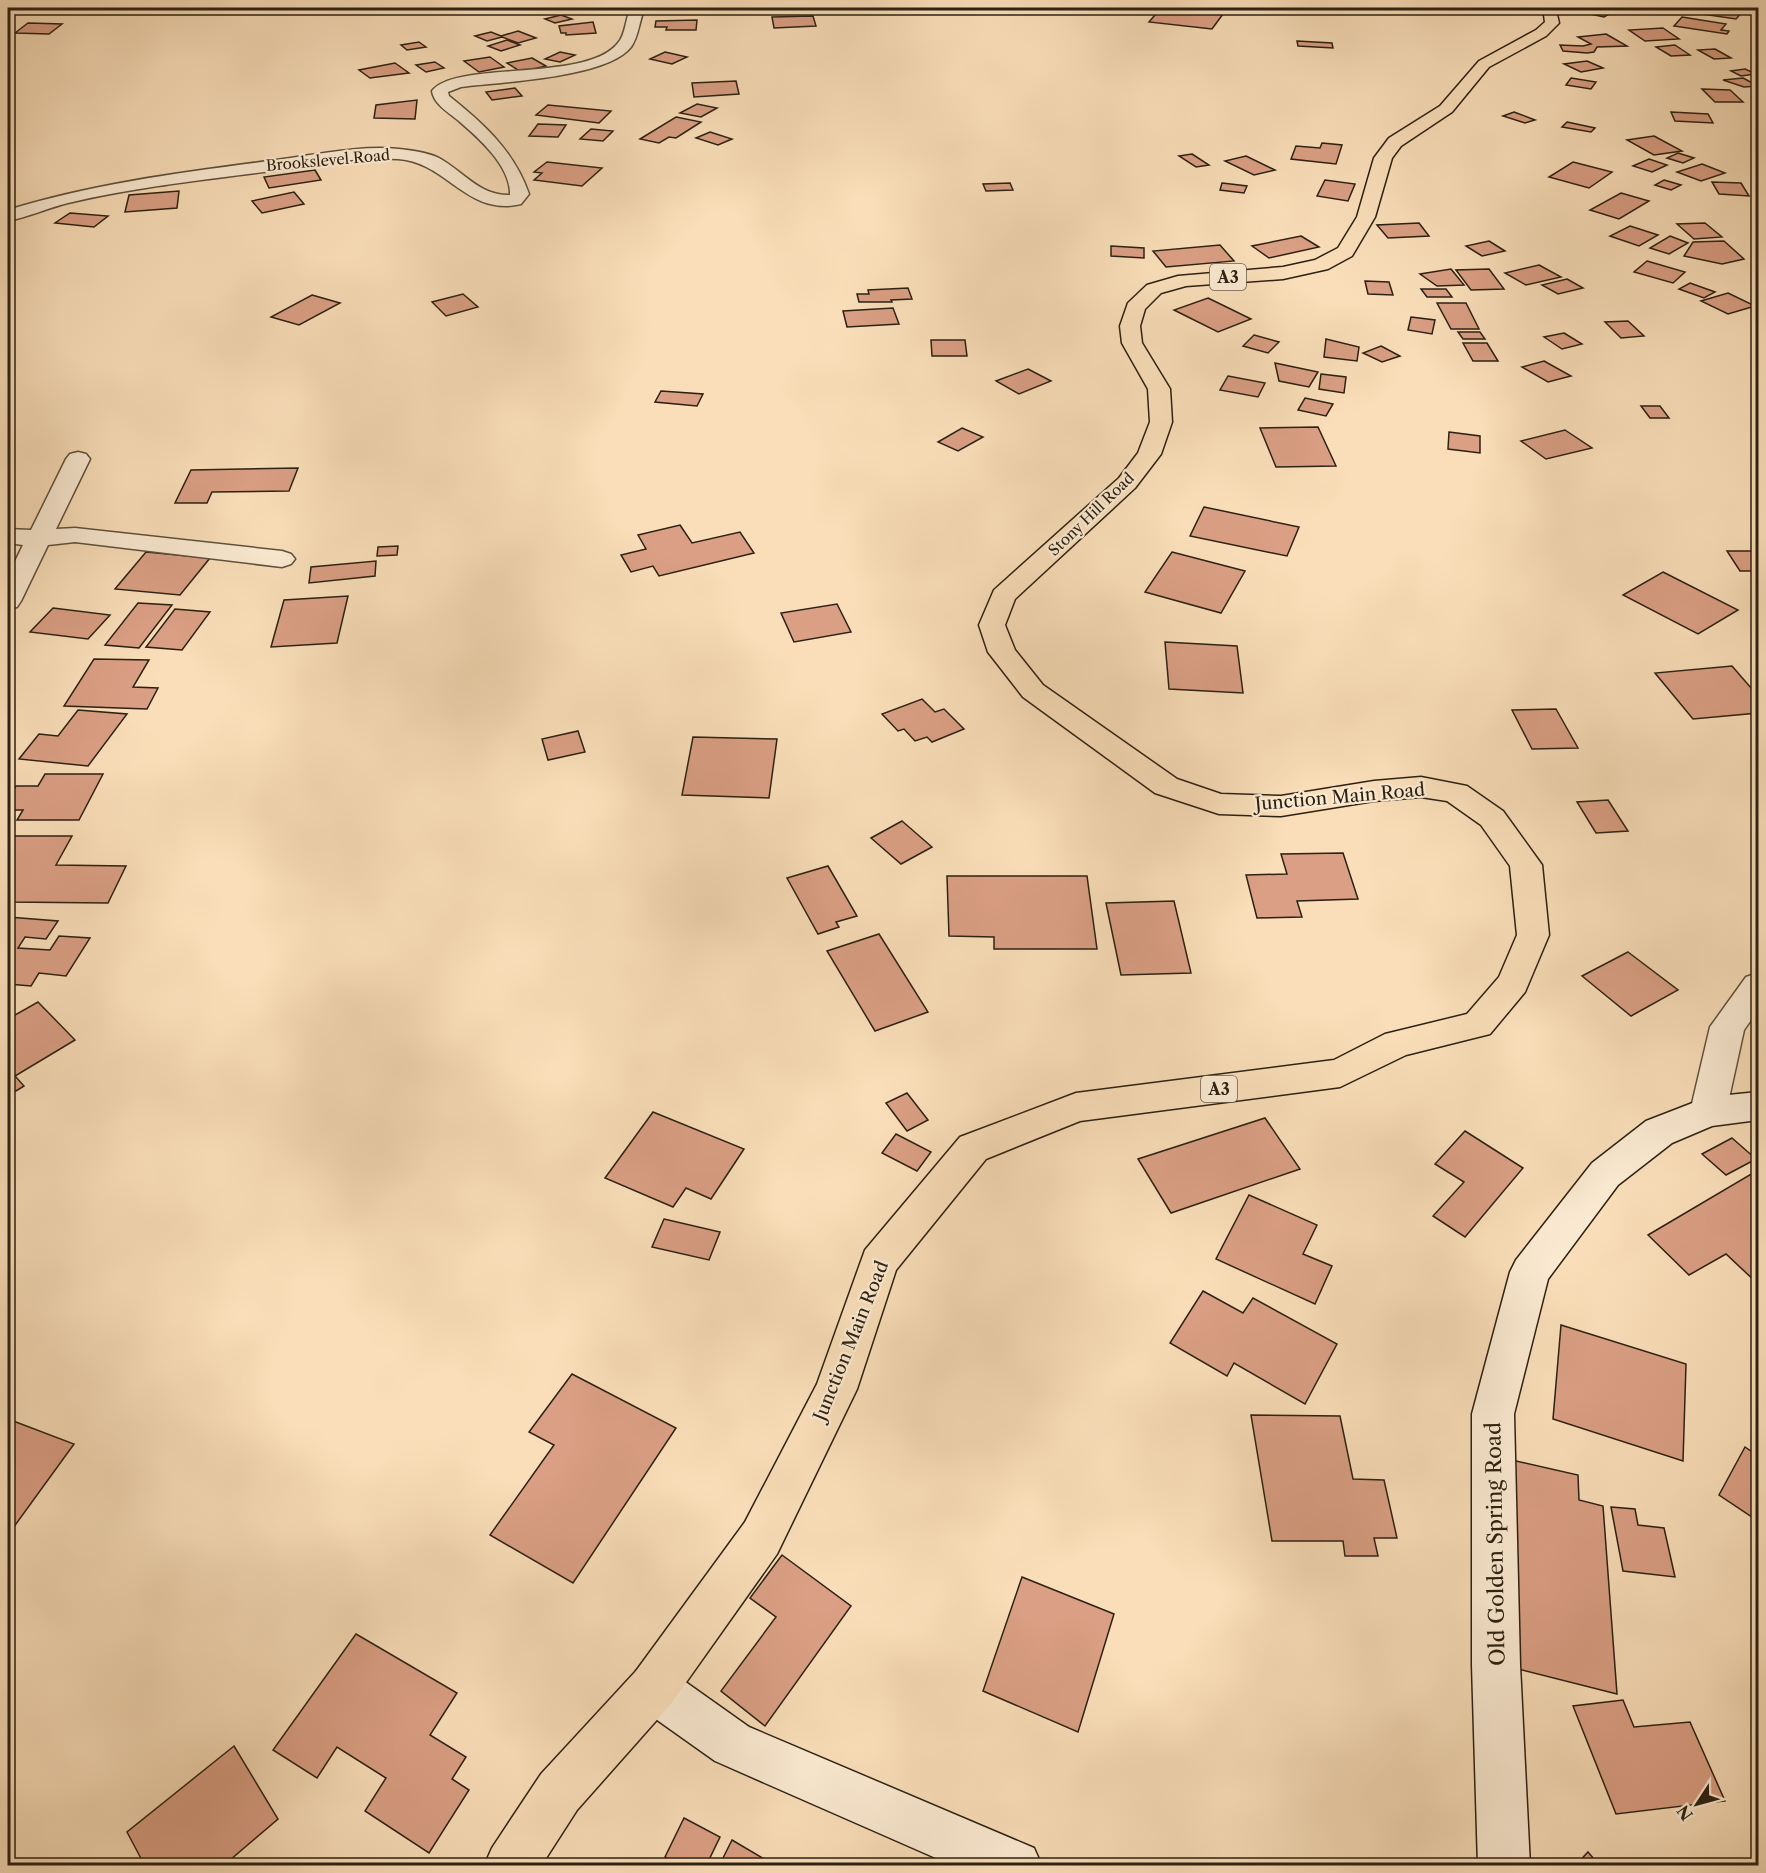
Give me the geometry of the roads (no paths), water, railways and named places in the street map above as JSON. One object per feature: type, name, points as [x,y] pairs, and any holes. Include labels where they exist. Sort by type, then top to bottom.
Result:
[{"type":"main road","name":"Stony Hill Road","points":[[1003,596],[1127,483],[1149,454],[1161,422],[1159,389],[1132,343],[1130,326],[1136,307],[1154,289],[1185,280],[1283,273],[1321,265],[1345,252],[1366,217],[1383,158],[1395,142],[1446,109],[1484,64],[1541,33],[1552,23],[1551,13],[1544,8]]},
{"type":"main road","name":"Junction Main Road","points":[[510,1866],[559,1792],[653,1688],[761,1539],[836,1389],[879,1262],[940,1185],[973,1148],[1076,1107],[1340,1073],[1396,1044],[1478,1025],[1512,983],[1533,935],[1526,865],[1492,819],[1456,793],[1421,787],[1374,791],[1281,806],[1219,804],[1166,786],[1034,691],[1002,652],[992,625],[1003,596]]},
{"type":"street","name":"Brookslevel Road","points":[[8,216],[65,198],[185,177],[355,154],[399,154],[430,161],[453,174],[480,195],[493,201],[514,200],[520,194],[510,165],[485,133],[441,98],[440,91],[446,86],[459,82],[548,72],[608,58],[624,47],[638,8]]},
{"type":"street","points":[[8,601],[37,538],[78,459]]},
{"type":"street","points":[[8,536],[37,538],[75,535],[282,559]]},
{"type":"street","points":[[1708,1112],[1727,1027],[1758,986]]},
{"type":"street","name":"Old Golden Spring Road","points":[[1504,1866],[1496,1665],[1493,1414],[1530,1272],[1605,1174],[1659,1132],[1708,1112],[1758,1106]]},
{"type":"street","points":[[653,1688],[732,1744],[1016,1866]]}]
